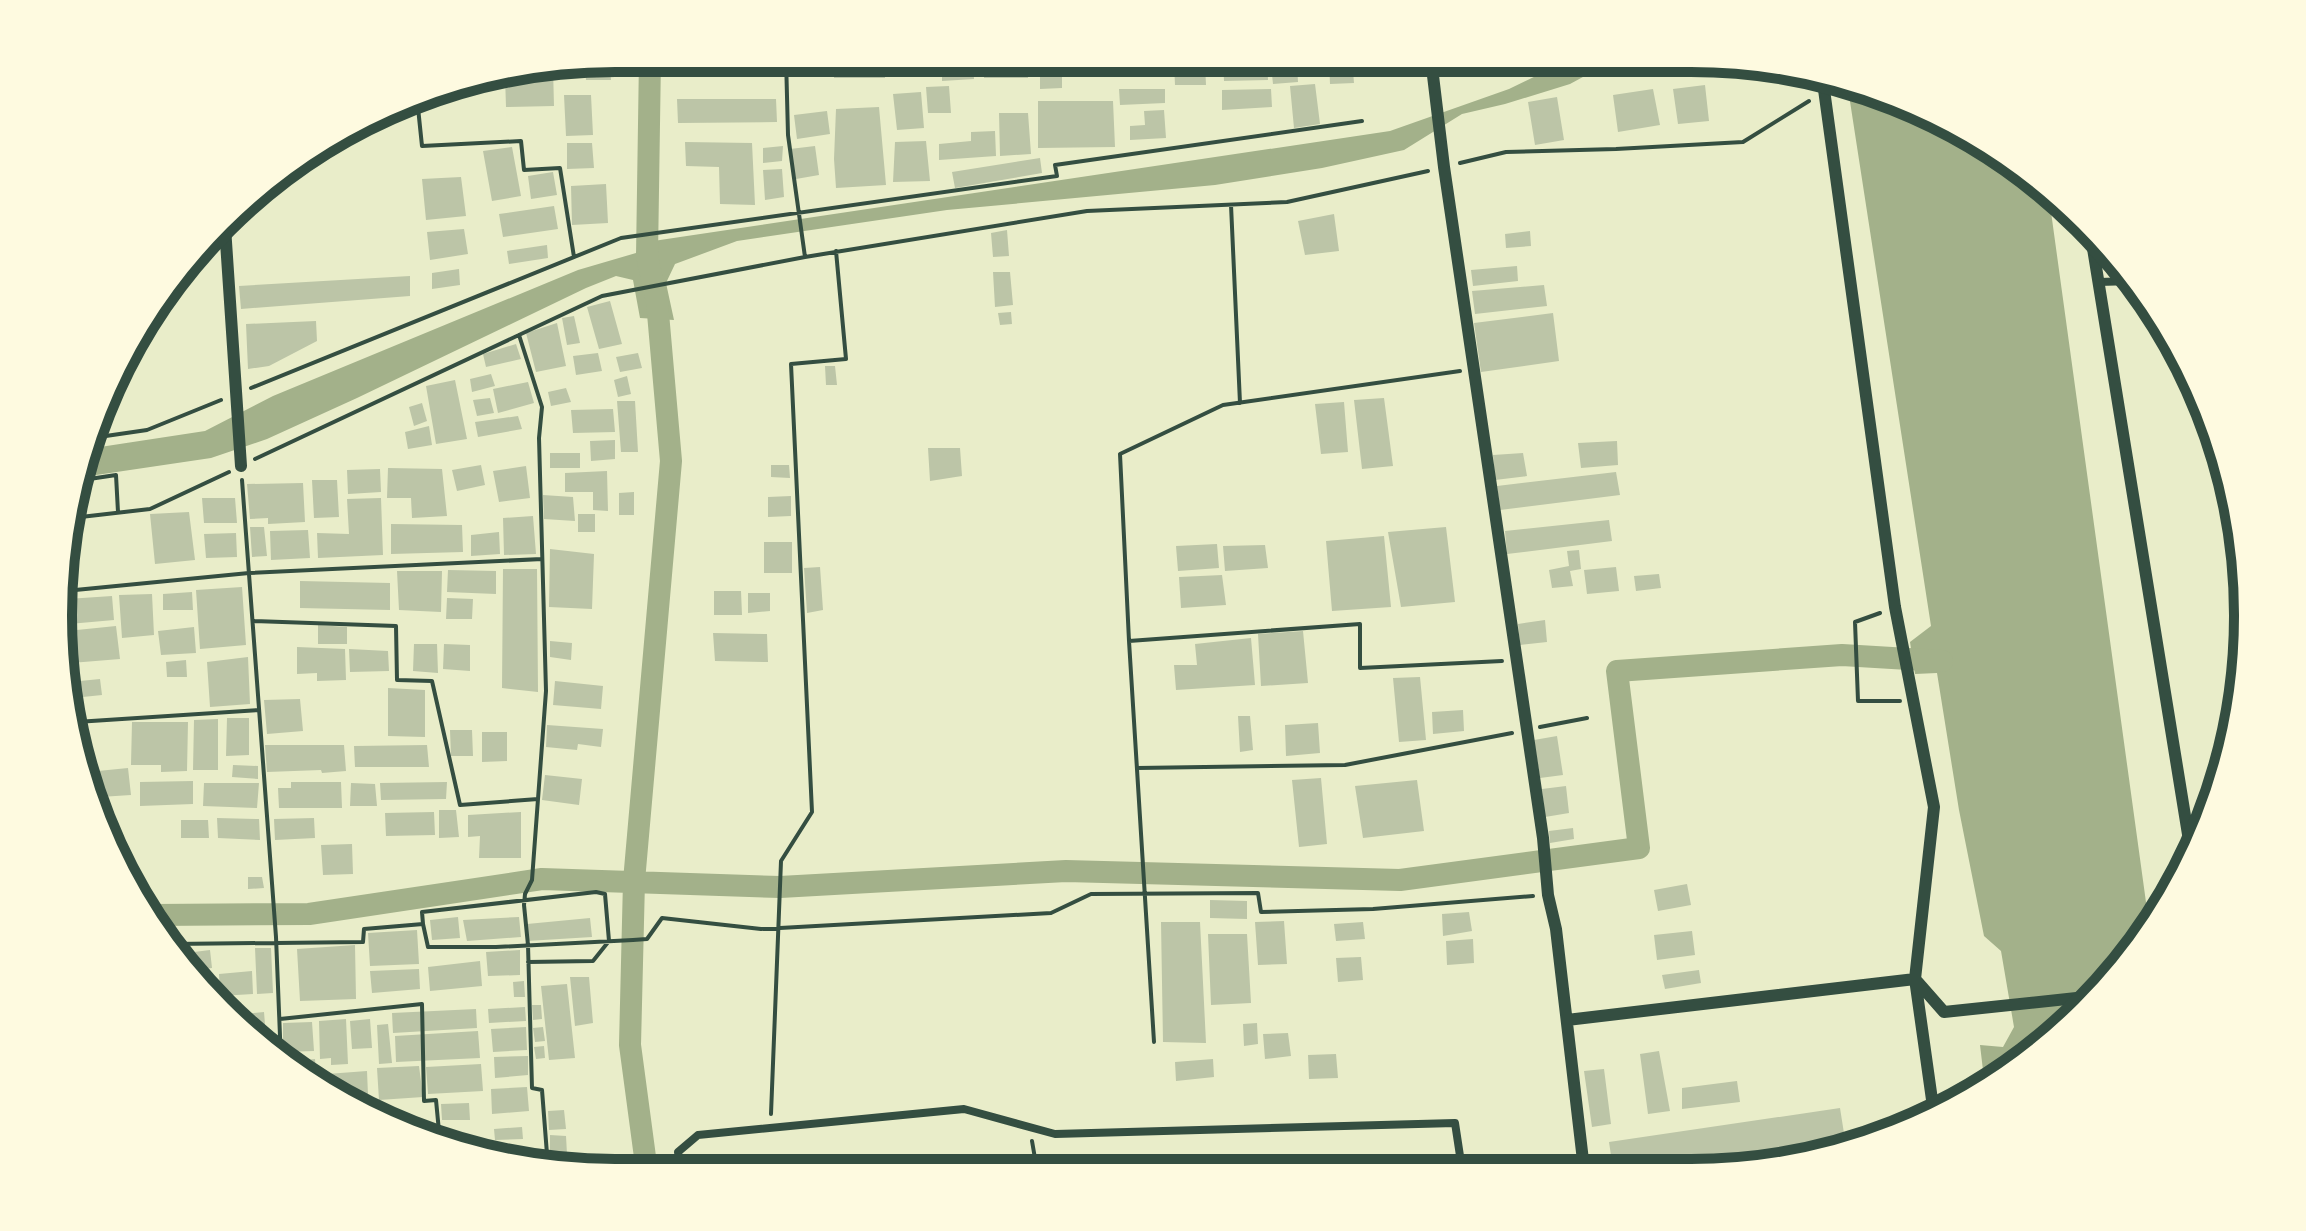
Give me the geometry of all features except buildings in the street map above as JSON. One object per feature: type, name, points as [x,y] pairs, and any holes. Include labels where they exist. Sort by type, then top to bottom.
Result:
[{"type":"street","points":[[1432,72],[1543,838],[1548,895],[1556,929],[1583,1159]]},
{"type":"street","points":[[1824,91],[1895,607],[1934,807],[1915,979],[1932,1102]]},
{"type":"street","points":[[226,237],[241,466]]},
{"type":"street","points":[[2094,251],[2188,834]]},
{"type":"street","points":[[2099,282],[2119,281]]},
{"type":"street","points":[[1915,979],[1944,1012],[2077,998]]},
{"type":"street","points":[[1567,1020],[1915,979]]},
{"type":"street","points":[[679,1159],[678,1152],[698,1135],[964,1109],[1055,1134],[1455,1123],[1460,1159]]},
{"type":"path","points":[[786,72],[788,135],[805,257]]},
{"type":"path","points":[[81,517],[150,509],[602,296],[836,251],[1087,211],[1287,202],[1506,152],[1743,142],[1824,91]]},
{"type":"path","points":[[418,109],[422,146],[521,141],[524,170],[560,168],[574,257]]},
{"type":"path","points":[[103,436],[147,430],[621,238],[1057,176],[1055,165],[1362,121]]},
{"type":"path","points":[[1231,205],[1240,403]]},
{"type":"path","points":[[770,1128],[781,861],[812,812],[791,364],[846,359],[836,251]]},
{"type":"path","points":[[519,335],[542,407],[539,438],[546,691],[532,880],[524,900],[532,1088],[542,1090],[547,1154]]},
{"type":"path","points":[[1154,1042],[1120,454],[1223,405],[1474,369]]},
{"type":"path","points":[[241,466],[281,1043]]},
{"type":"path","points":[[90,479],[116,475],[118,512]]},
{"type":"path","points":[[73,590],[249,573],[542,559]]},
{"type":"path","points":[[1895,607],[1855,622],[1858,701],[1914,701]]},
{"type":"path","points":[[253,621],[396,626],[397,680],[432,681],[460,805],[538,799]]},
{"type":"path","points":[[1129,641],[1360,624],[1360,668],[1517,660]]},
{"type":"path","points":[[82,722],[259,710]]},
{"type":"path","points":[[1137,768],[1345,765],[1587,718]]},
{"type":"path","points":[[528,962],[593,961],[609,941],[605,894],[596,892],[422,912],[428,947],[528,945],[609,941],[647,939],[662,918],[761,929],[1051,913],[1091,894],[1258,893],[1261,912],[1373,909],[1548,895]]},
{"type":"path","points":[[183,944],[363,942],[364,929],[423,924]]},
{"type":"path","points":[[280,1020],[422,1004],[424,1101],[436,1100],[439,1129]]},
{"type":"path","points":[[1030,1127],[1035,1159]]},
{"type":"shaded area","points":[[1544,72],[1592,72],[1570,84],[1462,114],[1404,150],[1322,168],[1215,185],[947,210],[737,241],[675,264],[666,283],[674,320],[640,318],[633,280],[616,276],[267,439],[211,458],[91,476],[99,447],[205,431],[273,396],[578,270],[636,253],[640,243],[1390,131],[1509,89]]},
{"type":"shaded area","points":[[1849,96],[1898,113],[1962,145],[2021,184],[2051,208],[2147,909],[2122,946],[2075,1000],[2021,1047],[1983,1073],[1980,1045],[2003,1047],[2014,1027],[2001,951],[1984,936],[1959,810],[1937,673],[1915,674],[1910,642],[1931,626]]},
{"type":"waterway","points":[[645,1159],[630,1045],[634,881],[671,461],[657,302],[647,256],[650,72]]},
{"type":"waterway","points":[[163,915],[309,914],[542,879],[780,887],[1066,871],[1400,880],[1639,848],[1617,671],[1842,655],[1942,661]]}]
